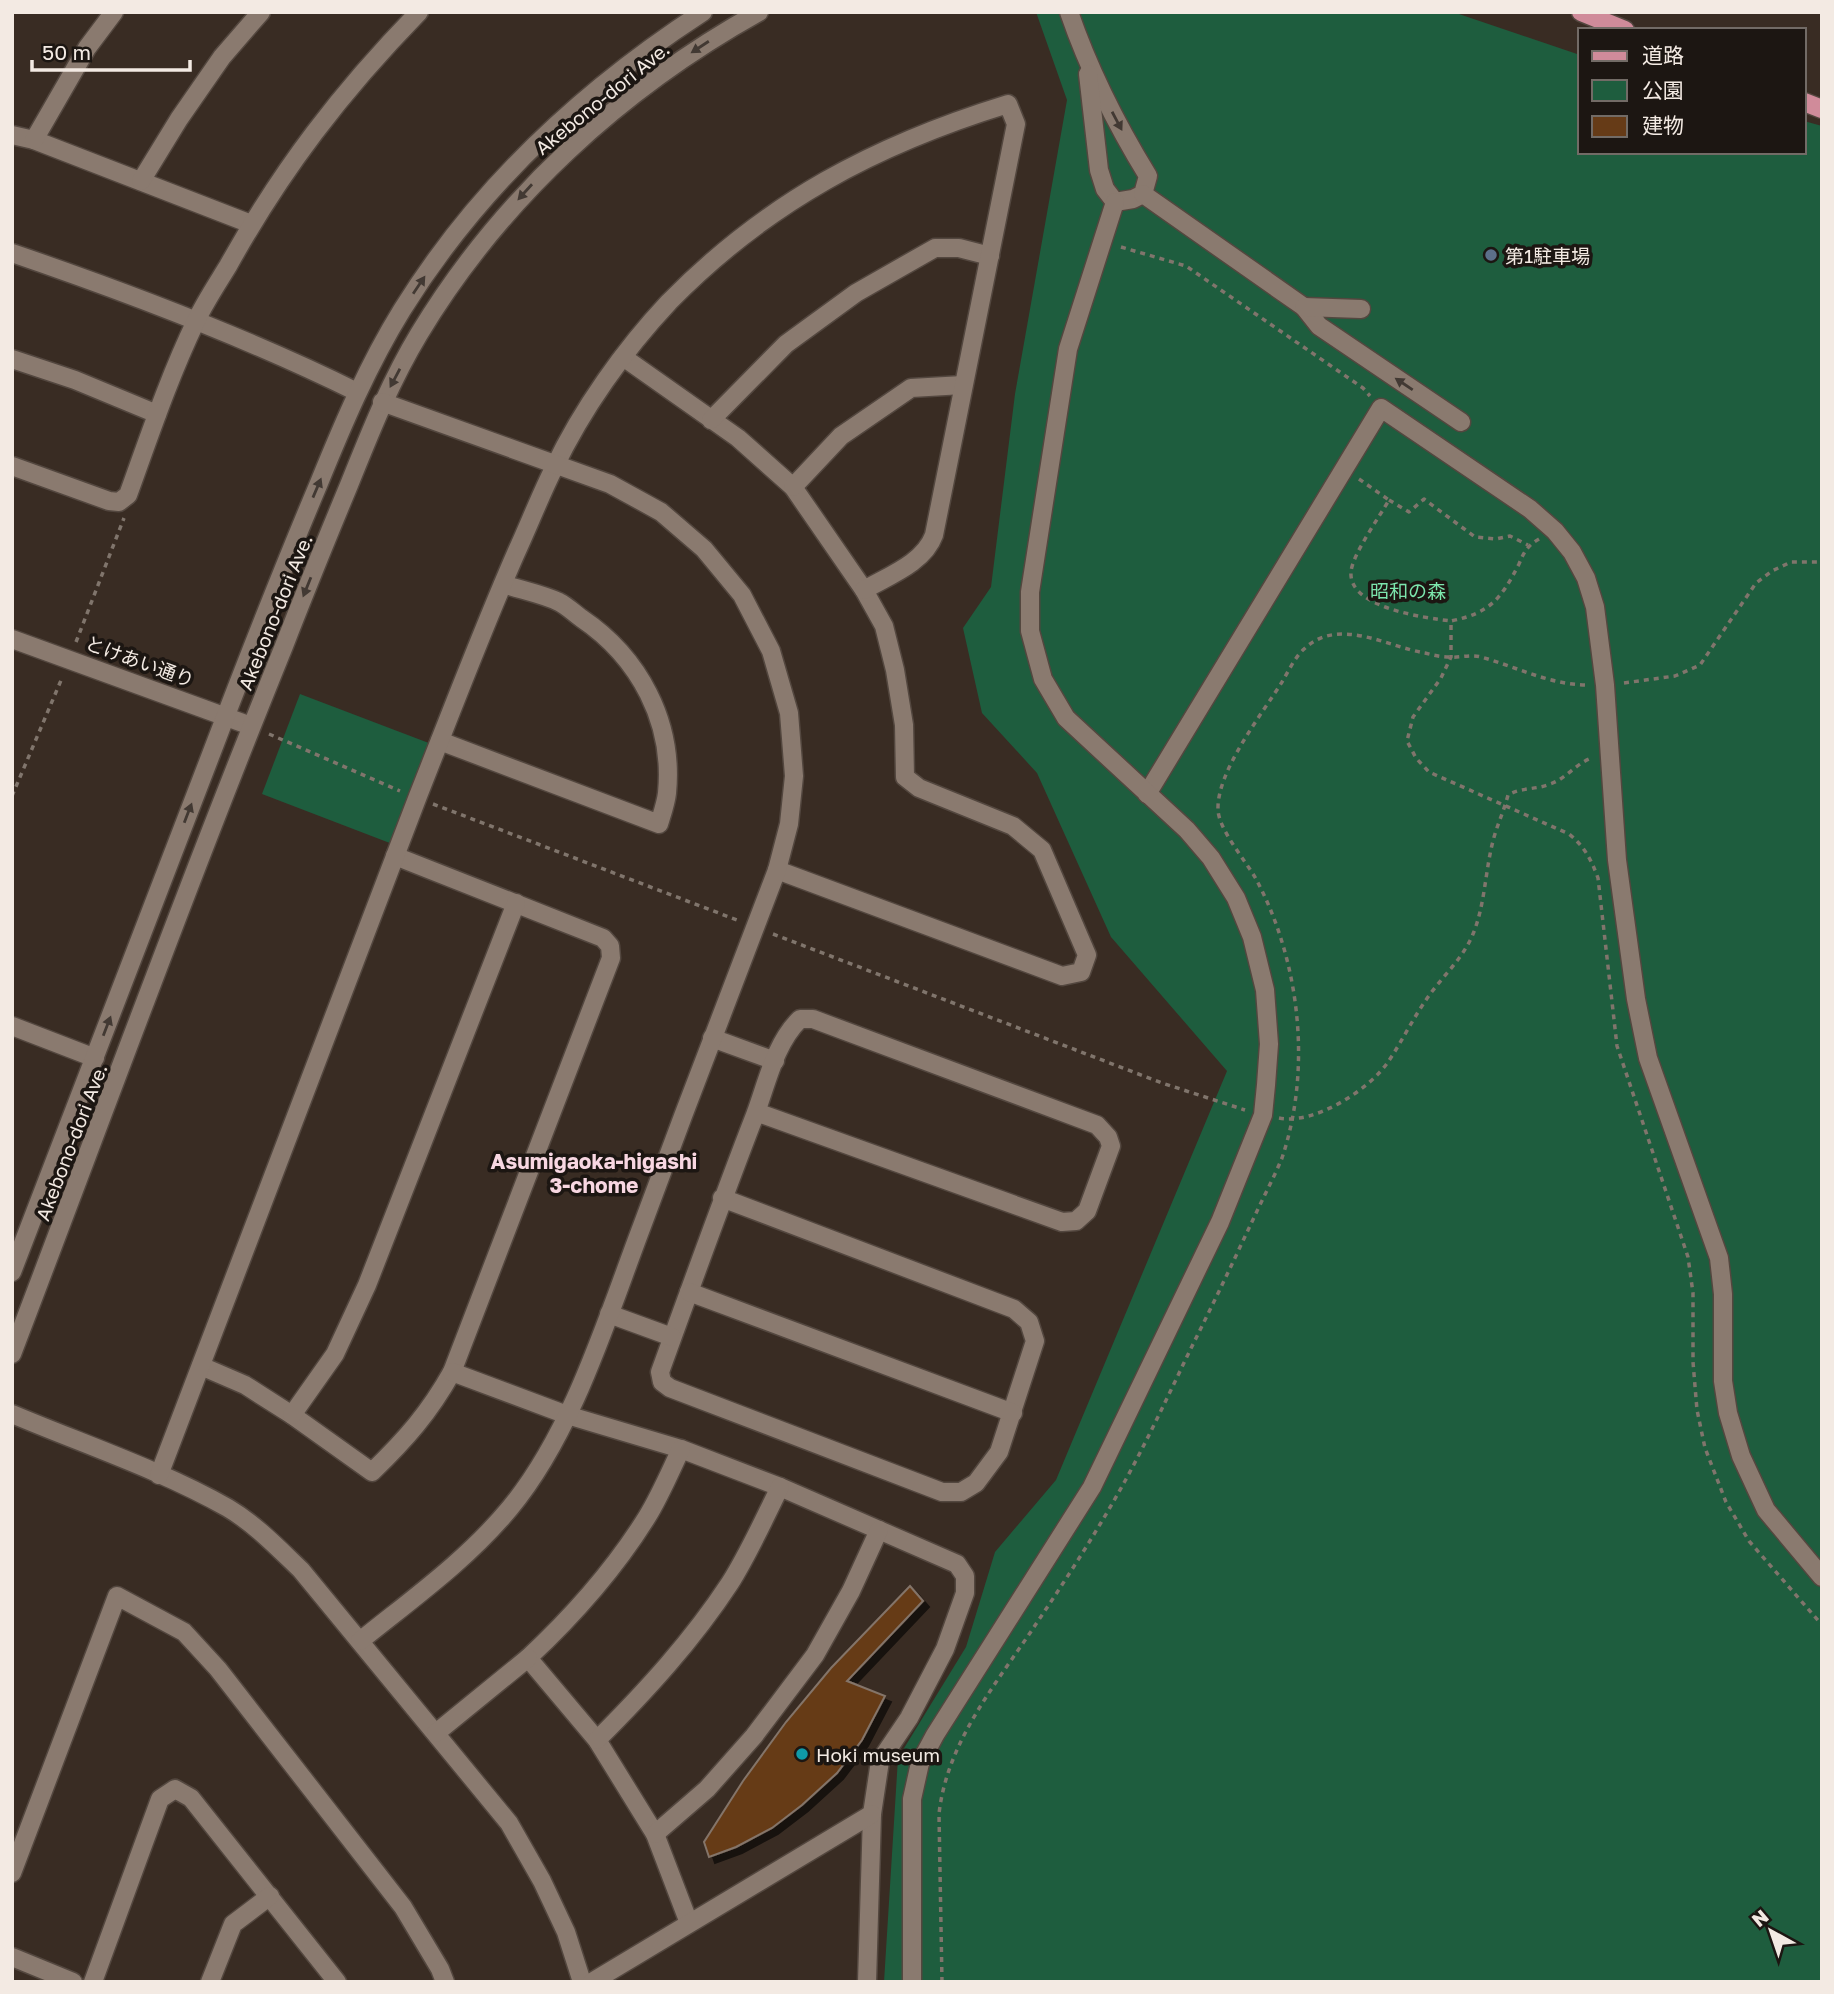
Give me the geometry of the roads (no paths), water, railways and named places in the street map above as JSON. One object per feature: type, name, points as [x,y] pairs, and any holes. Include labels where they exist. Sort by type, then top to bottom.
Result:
[{"type":"main road","points":[[1581,12],[1620,28]]},
{"type":"street","points":[[34,140],[87,48],[114,12]]},
{"type":"street","points":[[141,181],[222,57],[261,12]]},
{"type":"street","points":[[12,466],[110,501],[119,502],[128,495],[157,414],[196,321],[251,224],[300,149],[336,103],[376,56],[419,12]]},
{"type":"street","name":"Akebono-dori Ave.","points":[[12,1272],[279,577],[357,392],[401,311],[467,220],[506,174],[588,95],[637,57],[703,12]]},
{"type":"street","name":"Akebono-dori Ave.","points":[[12,1354],[251,726],[382,402],[426,322],[465,266],[526,191],[582,137],[639,90],[684,58],[759,12]]},
{"type":"street","points":[[1069,12],[1086,60],[1148,176],[1143,194],[1133,200],[1115,202]]},
{"type":"street","points":[[1086,60],[1098,170],[1105,189],[1115,202]]},
{"type":"street","points":[[159,1475],[395,856],[503,584],[555,466],[586,412],[623,358],[668,304],[715,259],[774,212],[834,174],[891,146],[950,122],[1008,104],[1016,124],[931,543],[916,560],[864,590]]},
{"type":"street","points":[[12,135],[34,140],[251,224]]},
{"type":"street","points":[[1143,194],[1304,307],[1319,326],[1461,422]]},
{"type":"street","points":[[912,1982],[912,1799],[920,1763],[1092,1487],[1220,1222],[1263,1115],[1269,1044],[1265,990],[1252,937],[1236,898],[1211,858],[1187,830],[1066,718],[1043,679],[1030,631],[1030,592],[1068,349],[1115,202]]},
{"type":"street","points":[[711,420],[786,344],[856,293],[935,248],[960,248],[990,256]]},
{"type":"street","points":[[12,253],[196,321],[357,392]]},
{"type":"street","points":[[1304,307],[1362,309]]},
{"type":"street","points":[[623,358],[738,438],[793,487],[864,590],[884,626],[895,670],[904,726],[905,777],[919,788],[1013,826],[1042,850],[1087,954],[1081,972],[1062,976],[776,870]]},
{"type":"street","points":[[12,359],[75,380],[157,414]]},
{"type":"street","points":[[793,487],[841,436],[911,388],[963,386]]},
{"type":"street","points":[[360,1641],[476,1545],[517,1498],[536,1471],[567,1415],[609,1314],[776,870],[789,824],[794,776],[789,713],[771,651],[742,595],[704,549],[661,512],[610,484],[382,402]]},
{"type":"street","points":[[1147,794],[1381,408],[1530,509],[1555,531],[1572,552],[1586,578],[1595,607],[1605,685],[1617,860],[1636,999],[1648,1058],[1719,1258],[1723,1294],[1723,1381],[1728,1413],[1741,1456],[1766,1510],[1822,1577]]},
{"type":"street","points":[[440,741],[659,824],[667,795],[667,763],[663,729],[646,687],[625,655],[594,626],[560,603],[503,584]]},
{"type":"street","name":"とけあい通り","points":[[12,639],[251,726]]},
{"type":"street","points":[[201,1366],[245,1385],[372,1472],[408,1437],[437,1399],[452,1372],[611,958],[610,946],[603,938],[395,856]]},
{"type":"street","points":[[292,1415],[335,1354],[367,1285],[516,903]]},
{"type":"street","points":[[722,1198],[1014,1309],[1029,1322],[1035,1341],[1013,1413],[999,1452],[976,1483],[961,1492],[942,1492],[670,1388],[662,1382],[660,1372],[722,1198],[775,1061],[789,1030],[800,1019],[813,1019],[1097,1125],[1108,1137],[1111,1146],[1087,1211],[1076,1221],[1062,1222],[756,1112]]},
{"type":"street","points":[[12,1026],[95,1058]]},
{"type":"street","points":[[712,1038],[775,1061]]},
{"type":"street","points":[[689,1292],[1013,1413]]},
{"type":"street","points":[[609,1314],[672,1337]]},
{"type":"street","points":[[452,1372],[567,1415],[681,1449],[780,1487],[957,1563],[965,1576],[965,1593],[945,1649],[909,1718],[880,1760],[872,1814],[867,1982]]},
{"type":"street","points":[[12,1414],[159,1475],[229,1509],[266,1537],[301,1570],[509,1824],[542,1881],[566,1932],[582,1982]]},
{"type":"street","points":[[436,1733],[528,1658],[602,1582],[648,1516],[681,1449]]},
{"type":"street","points":[[597,1740],[646,1690],[688,1641],[731,1581],[780,1487]]},
{"type":"street","points":[[654,1834],[707,1789],[754,1736],[815,1655],[851,1591],[879,1530]]},
{"type":"street","points":[[12,1873],[117,1596],[184,1632],[218,1669],[404,1907],[445,1982]]},
{"type":"street","points":[[528,1658],[597,1740],[654,1834],[689,1923]]},
{"type":"street","points":[[93,1982],[160,1799],[175,1789],[191,1798],[337,1982]]},
{"type":"street","points":[[592,1982],[872,1814]]},
{"type":"street","points":[[210,1982],[233,1924],[270,1896]]},
{"type":"street","points":[[12,1957],[74,1982]]},
{"type":"place","name":"第1駐車場","points":[[1491,255]]},
{"type":"place","name":"Hoki museum","points":[[802,1754]]},
{"type":"district","name":"Asumigaoka-higashi 3-chome","points":[[594,1173]]},
{"type":"park label","name":"昭和の森","points":[[1408,590]]}]
